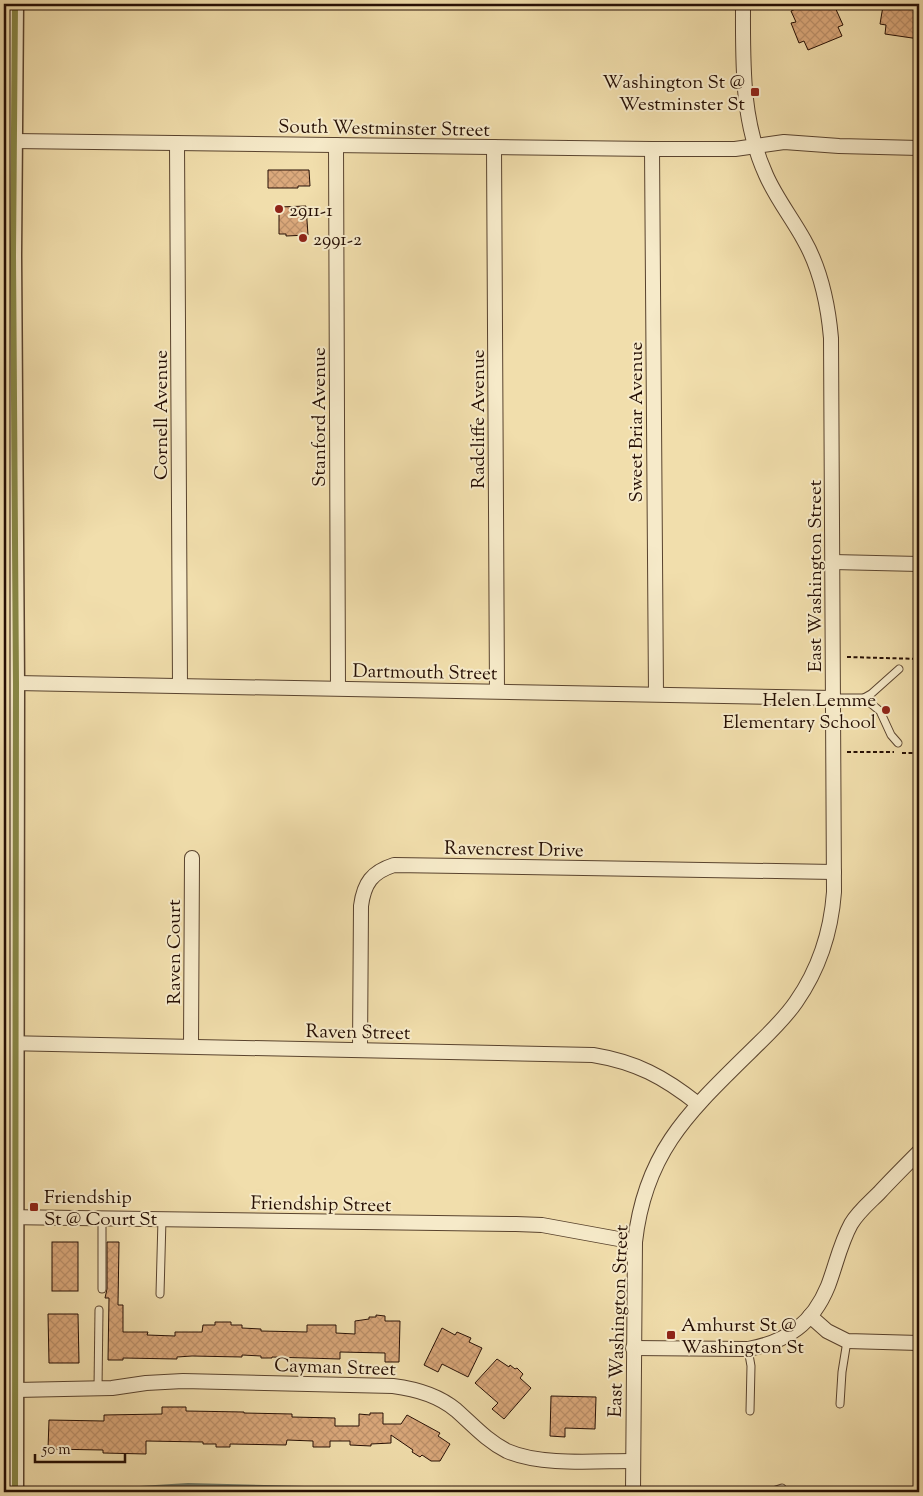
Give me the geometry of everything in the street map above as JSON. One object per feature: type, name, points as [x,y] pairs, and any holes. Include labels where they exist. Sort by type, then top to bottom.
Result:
[{"type":"street","points":[[15,4],[14,142],[9,255],[16,683],[10,1043],[10,1217],[13,1374],[16,1390],[10,1471],[16,1492]]},
{"type":"street","name":"East Washington Street","points":[[632,1492],[635,1242],[642,1204],[658,1161],[678,1128],[698,1104],[782,1020],[796,1003],[819,961],[828,932],[833,906],[832,338],[829,313],[823,289],[809,250],[793,220],[778,200],[765,174],[755,146],[747,113],[743,78],[743,4]]},
{"type":"street","name":"South Westminster Street","points":[[14,142],[652,149],[735,149],[784,142],[839,146],[919,148]]},
{"type":"street","name":"Cornell Avenue","points":[[177,143],[180,686]]},
{"type":"street","name":"Stanford Avenue","points":[[336,145],[338,688]]},
{"type":"street","name":"Radcliffe Avenue","points":[[494,147],[497,691]]},
{"type":"street","name":"Sweet Briar Avenue","points":[[652,149],[656,694]]},
{"type":"street","points":[[833,562],[919,564]]},
{"type":"street","name":"Dartmouth Street","points":[[16,683],[834,698]]},
{"type":"street","name":"Raven Court","points":[[191,1046],[192,858]]},
{"type":"street","name":"Ravencrest Drive","points":[[360,1049],[360,906],[368,883],[374,875],[383,869],[394,865],[834,872]]},
{"type":"street","name":"Raven Street","points":[[10,1043],[593,1054],[634,1064],[657,1075],[698,1104]]},
{"type":"street","points":[[634,1348],[748,1349],[767,1346],[785,1338],[801,1326],[821,1300],[828,1285],[842,1241],[851,1223],[919,1152]]},
{"type":"street","name":"Friendship Street","points":[[10,1217],[516,1224],[542,1226],[635,1242]]},
{"type":"street","points":[[810,1316],[827,1331],[847,1341],[919,1343]]},
{"type":"street","name":"Cayman Street","points":[[16,1390],[98,1388],[146,1383],[183,1382],[393,1386],[411,1388],[426,1392],[442,1400],[496,1445],[522,1456],[549,1460],[632,1461]]},
{"type":"lane","points":[[834,698],[864,698],[899,669]]},
{"type":"lane","points":[[864,698],[880,711],[891,735],[898,744]]},
{"type":"lane","points":[[102,1219],[102,1289]]},
{"type":"lane","points":[[160,1294],[162,1219]]},
{"type":"lane","points":[[98,1388],[99,1310]]},
{"type":"lane","points":[[840,1404],[842,1372],[847,1341]]},
{"type":"lane","points":[[748,1349],[751,1366],[750,1411]]},
{"type":"lane","points":[[770,1492],[782,1488]]},
{"type":"path","points":[[843,657],[919,658]]},
{"type":"path","points":[[844,752],[919,753]]},
{"type":"building","points":[[807,4],[829,4],[830,7],[834,5],[843,25],[838,27],[842,36],[808,50],[804,41],[799,43],[791,23],[796,22],[791,11]]},
{"type":"building","points":[[889,4],[919,4],[919,39],[885,34],[886,25],[880,24],[883,6],[888,7]]},
{"type":"building","points":[[268,170],[309,170],[310,186],[268,188]]},
{"type":"building","points":[[306,206],[308,235],[286,236],[286,234],[279,234],[279,207]]},
{"type":"building","points":[[52,1242],[78,1242],[78,1291],[52,1291]]},
{"type":"building","points":[[107,1242],[119,1242],[118,1305],[123,1305],[123,1332],[148,1332],[147,1335],[175,1336],[175,1332],[202,1332],[203,1325],[215,1325],[215,1322],[231,1322],[231,1325],[242,1325],[242,1328],[261,1329],[261,1331],[307,1332],[307,1325],[336,1325],[336,1333],[355,1334],[355,1321],[376,1317],[376,1315],[385,1316],[385,1321],[400,1321],[399,1362],[385,1362],[385,1353],[340,1352],[340,1359],[261,1358],[261,1356],[242,1355],[242,1357],[192,1356],[177,1357],[177,1359],[123,1358],[123,1360],[108,1360],[109,1298],[105,1298],[107,1289]]},
{"type":"building","points":[[48,1314],[78,1314],[79,1363],[49,1363]]},
{"type":"building","points":[[442,1328],[455,1335],[457,1332],[471,1338],[469,1342],[482,1348],[468,1377],[442,1364],[438,1372],[424,1365]]},
{"type":"building","points":[[497,1359],[509,1367],[510,1365],[515,1369],[517,1368],[523,1374],[520,1378],[531,1388],[504,1419],[492,1409],[498,1403],[475,1383]]},
{"type":"building","points":[[551,1396],[596,1397],[595,1429],[565,1428],[565,1437],[550,1436]]},
{"type":"building","points":[[162,1407],[186,1407],[186,1411],[292,1414],[292,1417],[335,1418],[335,1426],[359,1426],[359,1414],[383,1413],[383,1424],[401,1424],[407,1415],[440,1433],[438,1436],[450,1444],[440,1461],[431,1461],[422,1455],[420,1457],[391,1435],[391,1443],[371,1444],[371,1446],[350,1445],[350,1441],[330,1441],[330,1447],[313,1447],[313,1441],[287,1440],[286,1445],[230,1444],[230,1447],[216,1447],[216,1444],[203,1444],[203,1442],[146,1441],[146,1454],[103,1453],[103,1450],[48,1449],[49,1420],[104,1421],[104,1415],[162,1414]]},
{"type":"waterway","points":[[75,1492],[188,1485],[386,1490],[396,1492]]},
{"type":"transit line","points":[[15,4],[13,255],[16,683],[15,1492]]},
{"type":"place","name":"Washington St @ Westminster St","points":[[755,92]]},
{"type":"place","name":"2911-1","points":[[279,209]]},
{"type":"place","name":"2991-2","points":[[303,238]]},
{"type":"place","name":"Helen Lemme Elementary School","points":[[886,710]]},
{"type":"place","name":"Friendship St @ Court St","points":[[34,1207]]},
{"type":"place","name":"Amhurst St @ Washington St","points":[[671,1335]]}]
